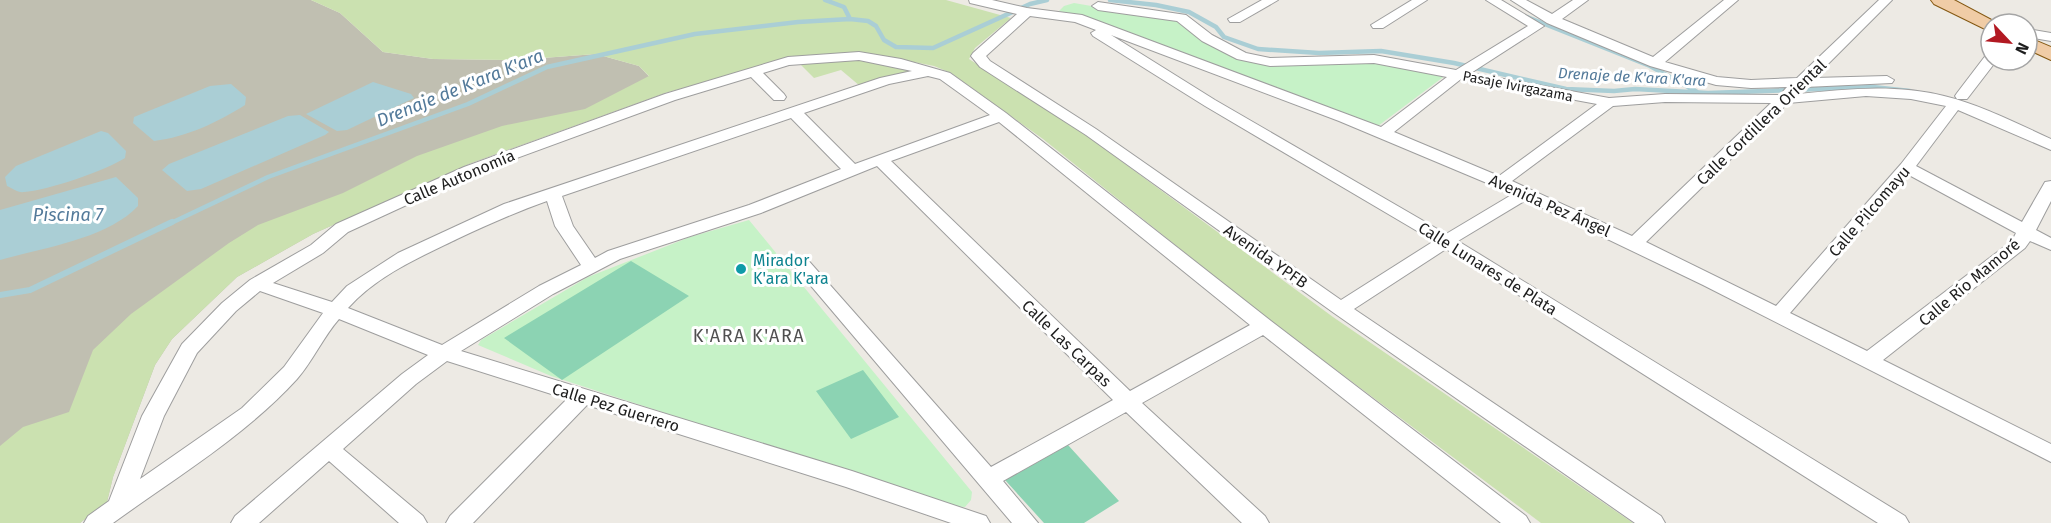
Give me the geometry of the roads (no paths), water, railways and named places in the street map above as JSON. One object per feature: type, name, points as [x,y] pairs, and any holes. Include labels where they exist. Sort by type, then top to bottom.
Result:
[{"type":"main road","points":[[1940,0],[1979,19]]},
{"type":"street","points":[[975,0],[1020,11]]},
{"type":"street","points":[[1235,19],[1272,0]]},
{"type":"street","points":[[1378,25],[1420,0]]},
{"type":"street","points":[[1384,132],[1466,70],[1537,26],[1492,0]]},
{"type":"street","name":"Pasaje Ivirgazama","points":[[1517,0],[1552,20],[1655,63],[1694,76],[1793,91],[1883,93],[1959,100],[2051,131]]},
{"type":"street","points":[[1552,20],[1582,0]]},
{"type":"street","points":[[1655,63],[1732,0]]},
{"type":"street","name":"Calle Cordillera Oriental","points":[[1635,243],[1886,0]]},
{"type":"street","name":"Pasaje Ivirgazama","points":[[1098,6],[1181,18],[1207,38],[1242,56],[1270,62],[1374,59],[1466,70],[1609,102],[1793,91],[1889,81],[1930,87],[2051,145]]},
{"type":"street","name":"Avenida Pez Ángel","points":[[1020,11],[1077,18],[1384,132],[1501,182],[1635,243],[1779,314],[2051,454]]},
{"type":"street","name":"Avenida YPFB","points":[[1020,11],[978,56],[985,64],[1090,132],[1341,309],[1653,523]]},
{"type":"street","name":"Calle Lunares de Plata","points":[[1077,18],[1109,42],[1446,241],[1897,523]]},
{"type":"street","name":"Calle Autonomía","points":[[119,505],[153,416],[189,349],[229,307],[257,285],[317,249],[342,228],[470,170],[644,106],[788,61],[859,56],[932,71]]},
{"type":"street","points":[[96,523],[249,413],[291,372],[320,328],[354,290],[404,257],[510,208],[885,81],[932,71],[945,76],[1001,116],[1264,326],[1518,523]]},
{"type":"street","points":[[754,72],[779,98]]},
{"type":"street","name":"Calle Pilcomayu","points":[[1779,314],[1907,167],[1980,72]]},
{"type":"street","points":[[1501,182],[1609,102]]},
{"type":"street","points":[[794,112],[852,170]]},
{"type":"street","points":[[243,523],[409,379],[444,353],[546,290],[614,255],[747,212],[852,170],[1001,116]]},
{"type":"street","name":"Calle Las Carpas","points":[[880,160],[1128,402],[1257,523]]},
{"type":"street","points":[[1907,167],[2051,244]]},
{"type":"street","name":"Calle Río Mamoré","points":[[1868,361],[2019,244],[2051,186]]},
{"type":"street","points":[[1341,309],[1446,241],[1526,193]]},
{"type":"street","points":[[553,195],[564,226],[592,267]]},
{"type":"street","points":[[801,263],[1026,523]]},
{"type":"street","name":"Calle Pez Guerrero","points":[[257,285],[335,310],[421,346],[852,480],[978,523]]},
{"type":"street","points":[[989,478],[1264,326]]},
{"type":"street","points":[[458,523],[582,397]]},
{"type":"street","points":[[329,449],[416,523]]},
{"type":"water","points":[[373,82],[411,94],[414,98],[347,130],[337,131],[306,114]]},
{"type":"water","points":[[231,84],[246,97],[245,105],[202,128],[154,141],[133,123],[134,117],[210,86]]},
{"type":"water","points":[[300,115],[329,132],[201,189],[187,191],[162,170],[169,164],[288,116]]},
{"type":"water","points":[[101,131],[108,133],[126,151],[125,158],[91,174],[47,188],[22,192],[7,186],[5,177],[16,166]]},
{"type":"water","name":"Piscina 7","points":[[116,177],[138,198],[138,206],[125,217],[109,227],[73,241],[0,260],[0,210]]},
{"type":"waterway","points":[[825,0],[844,7],[850,19]]},
{"type":"waterway","name":"Drenaje de K'ara K'ara","points":[[850,19],[868,21],[876,26],[884,40],[896,47],[933,48],[1030,4],[1047,0]]},
{"type":"waterway","name":"Drenaje de K'ara K'ara","points":[[1110,0],[1156,5],[1189,12],[1216,27],[1224,37],[1258,49],[1319,53],[1381,51],[1454,63],[1566,89],[1614,91],[1635,89],[1698,92]]},
{"type":"waterway","points":[[1527,17],[1650,66],[1698,92]]},
{"type":"waterway","name":"Drenaje de K'ara K'ara","points":[[169,224],[268,177],[468,104],[547,67],[695,34],[798,22],[850,19]]},
{"type":"waterway","name":"Drenaje de K'ara K'ara","points":[[1698,92],[1873,87],[1910,91]]},
{"type":"waterway","name":"Drenaje de K'ara K'ara","points":[[0,295],[30,290],[172,222]]},
{"type":"place","name":"Mirador K'ara K'ara","points":[[741,269]]},
{"type":"district","name":"K'ARA K'ARA","points":[[749,336]]}]
